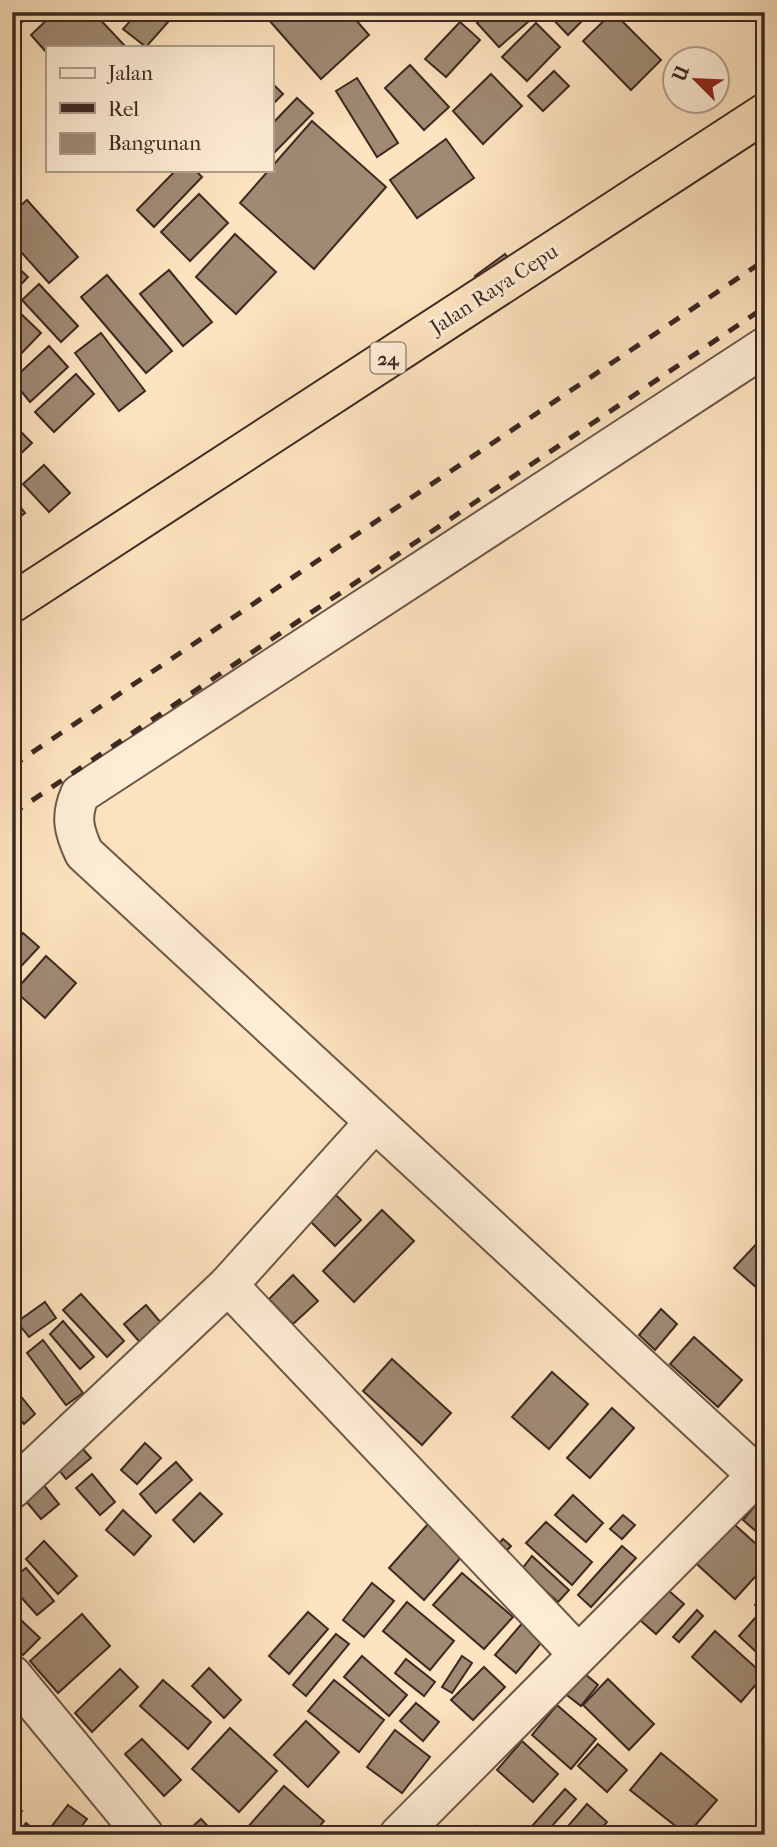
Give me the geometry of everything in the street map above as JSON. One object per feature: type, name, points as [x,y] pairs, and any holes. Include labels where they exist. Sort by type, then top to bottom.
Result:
[{"type":"highway","name":"Jalan Raya Cepu","points":[[12,603],[765,113]]},
{"type":"street","points":[[399,1835],[761,1471],[373,1124],[84,853],[73,811],[80,794],[765,347]]},
{"type":"street","points":[[12,1489],[228,1285],[373,1124]]},
{"type":"street","points":[[228,1285],[578,1654]]},
{"type":"street","points":[[12,1675],[144,1835]]},
{"type":"building","points":[[12,12],[31,12],[20,24],[12,17]]},
{"type":"building","points":[[55,12],[93,12],[125,46],[46,46],[46,52],[31,35]]},
{"type":"building","points":[[138,12],[177,12],[147,46],[123,29]]},
{"type":"building","points":[[276,12],[349,12],[369,35],[321,79],[268,19]]},
{"type":"building","points":[[489,12],[522,12],[529,21],[499,47],[477,23]]},
{"type":"building","points":[[546,12],[591,12],[568,35]]},
{"type":"building","points":[[613,12],[661,60],[631,90],[583,41]]},
{"type":"building","points":[[460,22],[480,40],[446,77],[425,59]]},
{"type":"building","points":[[536,23],[560,47],[527,81],[502,57]]},
{"type":"building","points":[[410,65],[449,107],[424,130],[385,88]]},
{"type":"building","points":[[554,71],[569,86],[543,111],[528,96]]},
{"type":"building","points":[[491,74],[522,106],[483,144],[453,111]]},
{"type":"building","points":[[357,78],[398,143],[377,157],[336,91]]},
{"type":"building","points":[[273,84],[283,94],[273,104]]},
{"type":"building","points":[[297,98],[313,113],[273,154],[273,123]]},
{"type":"building","points":[[312,121],[386,187],[314,269],[240,203],[267,172],[273,172],[273,165]]},
{"type":"building","points":[[446,139],[474,178],[417,218],[390,180]]},
{"type":"building","points":[[174,172],[197,172],[202,177],[154,227],[137,210]]},
{"type":"building","points":[[199,194],[228,223],[190,261],[161,232]]},
{"type":"building","points":[[27,200],[78,257],[49,283],[12,242],[12,213]]},
{"type":"building","points":[[235,234],[276,272],[236,314],[196,277]]},
{"type":"building","points":[[505,254],[514,267],[485,289],[475,276]]},
{"type":"building","points":[[12,262],[28,277],[12,294]]},
{"type":"building","points":[[169,270],[212,322],[183,346],[140,294]]},
{"type":"building","points":[[107,275],[172,351],[146,373],[81,297]]},
{"type":"building","points":[[39,284],[78,326],[61,342],[22,300]]},
{"type":"building","points":[[16,309],[41,333],[12,363],[12,313]]},
{"type":"building","points":[[101,333],[145,391],[119,411],[75,353]]},
{"type":"building","points":[[49,346],[68,367],[30,402],[12,380]]},
{"type":"building","points":[[76,374],[94,394],[54,432],[35,412]]},
{"type":"building","points":[[12,423],[32,443],[12,462]]},
{"type":"building","points":[[44,465],[70,493],[49,512],[23,484]]},
{"type":"building","points":[[12,496],[25,513],[12,523]]},
{"type":"building","points":[[23,933],[39,947],[12,976],[12,945]]},
{"type":"building","points":[[46,956],[76,983],[45,1018],[15,991]]},
{"type":"building","points":[[12,1017],[21,1026],[12,1035]]},
{"type":"building","points":[[334,1193],[361,1220],[335,1246],[308,1219]]},
{"type":"building","points":[[382,1210],[414,1241],[354,1302],[323,1271]]},
{"type":"building","points":[[760,1240],[765,1244],[765,1295],[734,1268]]},
{"type":"building","points":[[293,1275],[318,1301],[293,1324],[269,1299]]},
{"type":"building","points":[[81,1294],[124,1341],[107,1357],[63,1310]]},
{"type":"building","points":[[45,1302],[56,1318],[29,1337],[17,1322]]},
{"type":"building","points":[[146,1305],[172,1336],[151,1355],[124,1324]]},
{"type":"building","points":[[661,1309],[677,1324],[655,1350],[639,1335]]},
{"type":"building","points":[[63,1321],[94,1357],[80,1369],[50,1334]]},
{"type":"building","points":[[694,1337],[742,1380],[718,1407],[670,1364]]},
{"type":"building","points":[[43,1340],[83,1393],[66,1405],[27,1353]]},
{"type":"building","points":[[392,1359],[451,1413],[422,1445],[363,1391]]},
{"type":"building","points":[[552,1372],[588,1404],[549,1449],[512,1417]]},
{"type":"building","points":[[19,1394],[35,1414],[24,1424],[12,1410],[12,1399]]},
{"type":"building","points":[[612,1408],[634,1428],[590,1478],[567,1458]]},
{"type":"building","points":[[145,1443],[161,1458],[137,1484],[121,1470]]},
{"type":"building","points":[[83,1449],[91,1458],[66,1479],[59,1470]]},
{"type":"building","points":[[176,1462],[192,1480],[156,1513],[140,1494]]},
{"type":"building","points":[[92,1474],[115,1502],[100,1515],[76,1488]]},
{"type":"building","points":[[38,1478],[59,1504],[41,1519],[20,1494]]},
{"type":"building","points":[[200,1493],[222,1514],[194,1542],[173,1520]]},
{"type":"building","points":[[573,1495],[603,1523],[586,1542],[555,1515]]},
{"type":"building","points":[[765,1495],[765,1539],[743,1520]]},
{"type":"building","points":[[123,1510],[151,1536],[134,1555],[106,1530]]},
{"type":"building","points":[[623,1515],[635,1525],[622,1539],[610,1529]]},
{"type":"building","points":[[725,1516],[765,1552],[765,1566],[735,1599],[689,1557]]},
{"type":"building","points":[[546,1522],[592,1562],[572,1585],[526,1543]]},
{"type":"building","points":[[428,1524],[463,1555],[424,1600],[389,1568]]},
{"type":"building","points":[[503,1539],[511,1546],[495,1563],[488,1556]]},
{"type":"building","points":[[44,1541],[77,1576],[58,1594],[26,1559]]},
{"type":"building","points":[[622,1546],[636,1558],[591,1607],[578,1595]]},
{"type":"building","points":[[532,1556],[569,1590],[558,1602],[522,1569]]},
{"type":"building","points":[[26,1568],[54,1601],[37,1615],[12,1587],[12,1579]]},
{"type":"building","points":[[462,1573],[513,1617],[484,1649],[433,1605]]},
{"type":"building","points":[[372,1583],[394,1601],[364,1637],[343,1620]]},
{"type":"building","points":[[660,1583],[684,1604],[656,1634],[633,1614]]},
{"type":"building","points":[[765,1594],[765,1614],[755,1605]]},
{"type":"building","points":[[407,1602],[454,1641],[430,1670],[383,1631]]},
{"type":"building","points":[[697,1610],[703,1616],[679,1642],[673,1637]]},
{"type":"building","points":[[308,1612],[328,1629],[289,1674],[269,1656]]},
{"type":"building","points":[[82,1614],[110,1646],[58,1693],[30,1661]]},
{"type":"building","points":[[756,1617],[765,1625],[765,1660],[739,1636]]},
{"type":"building","points":[[525,1620],[546,1637],[516,1673],[495,1655]]},
{"type":"building","points":[[22,1621],[40,1638],[23,1655],[12,1644],[12,1631]]},
{"type":"building","points":[[715,1631],[764,1675],[741,1702],[692,1657]]},
{"type":"building","points":[[336,1634],[349,1644],[306,1696],[293,1685]]},
{"type":"building","points":[[362,1656],[407,1695],[389,1716],[344,1677]]},
{"type":"building","points":[[462,1656],[472,1663],[452,1693],[442,1687]]},
{"type":"building","points":[[406,1659],[435,1682],[424,1696],[395,1673]]},
{"type":"building","points":[[572,1663],[598,1685],[581,1706],[554,1685]]},
{"type":"building","points":[[484,1667],[505,1687],[473,1720],[451,1700]]},
{"type":"building","points":[[209,1668],[241,1700],[224,1718],[192,1686]]},
{"type":"building","points":[[120,1669],[138,1687],[92,1732],[75,1713]]},
{"type":"building","points":[[608,1679],[654,1724],[629,1750],[583,1705]]},
{"type":"building","points":[[163,1680],[211,1722],[188,1749],[140,1706]]},
{"type":"building","points":[[334,1680],[384,1720],[359,1752],[308,1711]]},
{"type":"building","points":[[416,1703],[439,1722],[423,1741],[400,1721]]},
{"type":"building","points":[[557,1705],[596,1739],[571,1769],[532,1735]]},
{"type":"building","points":[[306,1721],[339,1752],[308,1787],[274,1755]]},
{"type":"building","points":[[230,1728],[277,1771],[239,1812],[192,1769]]},
{"type":"building","points":[[395,1730],[430,1757],[402,1793],[367,1767]]},
{"type":"building","points":[[142,1739],[181,1780],[164,1796],[125,1754]]},
{"type":"building","points":[[522,1741],[558,1774],[533,1802],[497,1770]]},
{"type":"building","points":[[598,1744],[627,1770],[607,1792],[578,1766]]},
{"type":"building","points":[[661,1753],[717,1800],[687,1835],[630,1790]]},
{"type":"building","points":[[284,1786],[324,1821],[312,1835],[254,1835],[247,1828]]},
{"type":"building","points":[[565,1789],[576,1799],[544,1835],[524,1835]]},
{"type":"building","points":[[12,1803],[22,1811],[12,1823]]},
{"type":"building","points":[[587,1804],[607,1822],[595,1835],[567,1835],[563,1832]]},
{"type":"building","points":[[68,1805],[87,1819],[75,1835],[60,1835],[51,1827]]},
{"type":"building","points":[[201,1819],[216,1835],[183,1835]]},
{"type":"building","points":[[26,1823],[41,1835],[17,1835]]},
{"type":"building","points":[[476,1826],[484,1835],[467,1835]]},
{"type":"railway","points":[[12,766],[765,260]]},
{"type":"railway","points":[[12,814],[765,307]]}]
